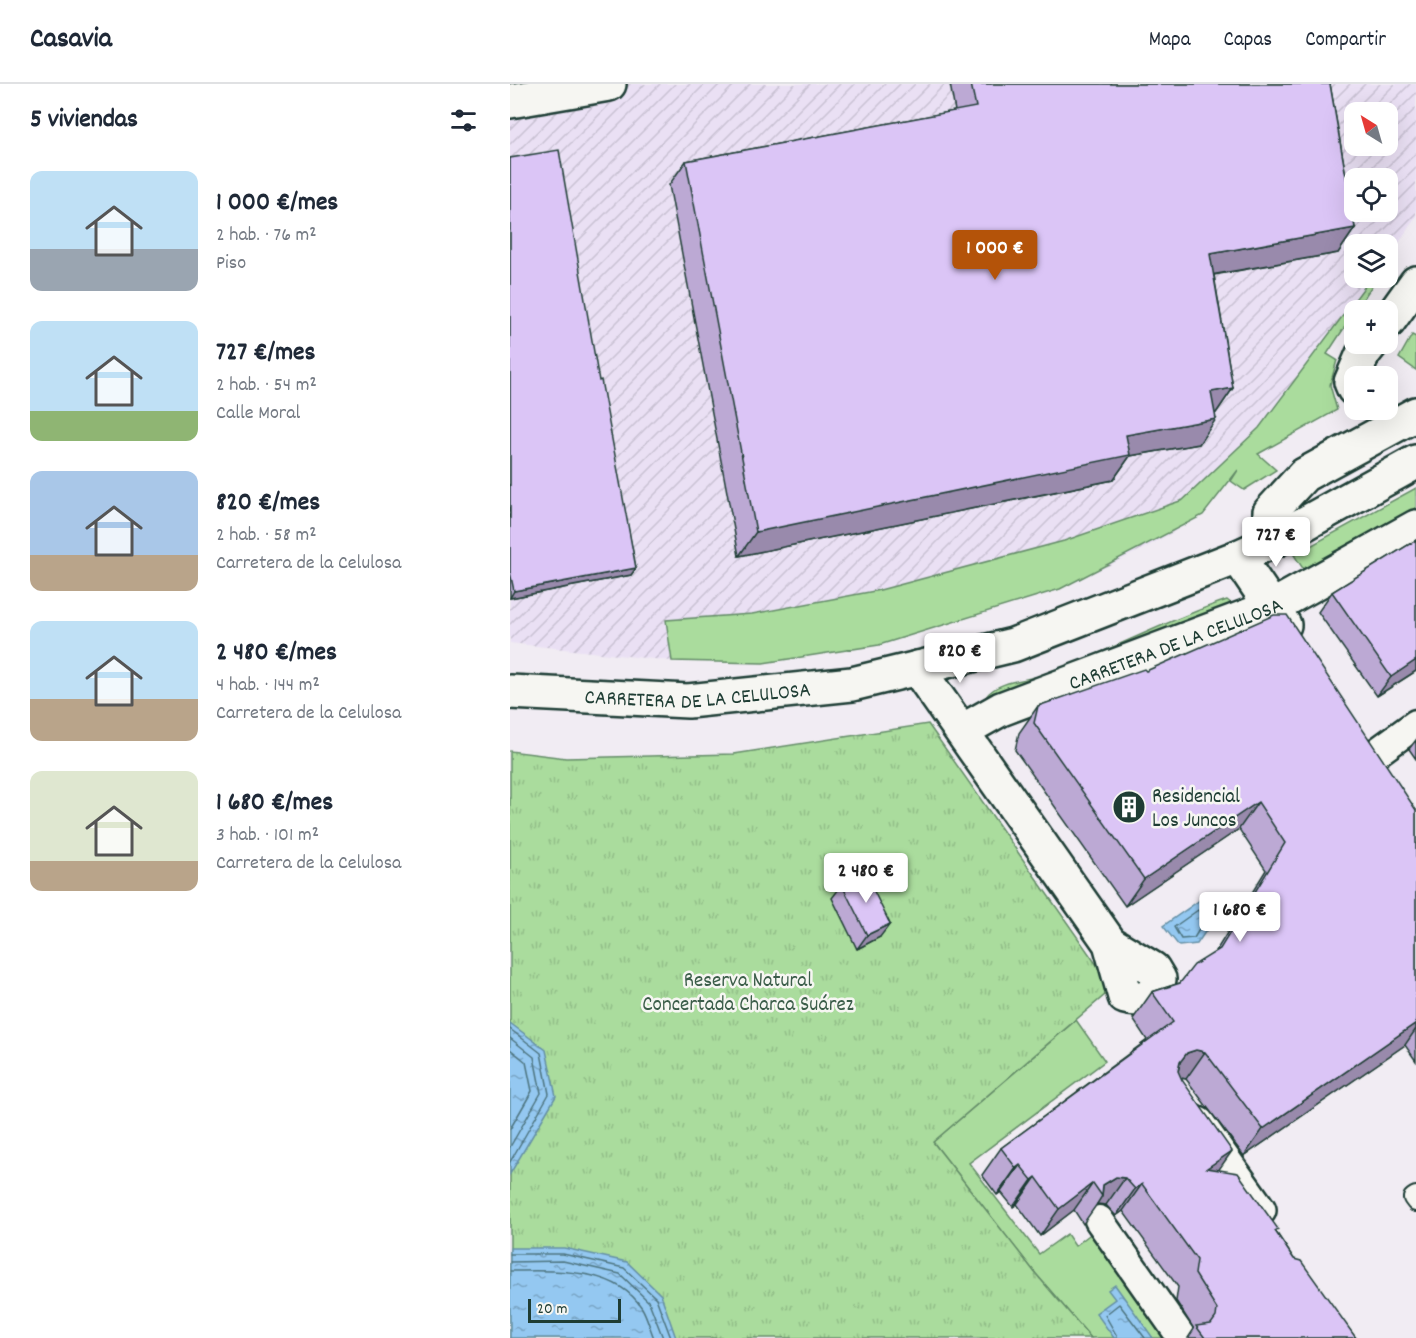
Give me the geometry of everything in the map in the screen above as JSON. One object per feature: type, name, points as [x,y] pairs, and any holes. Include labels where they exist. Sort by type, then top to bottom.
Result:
[{"type":"main road","points":[[510,101],[609,84]]},
{"type":"main road","points":[[1398,308],[1416,284]]},
{"type":"main road","points":[[1398,417],[1416,414]]},
{"type":"main road","points":[[1275,540],[1270,512],[1304,475],[1374,420]]},
{"type":"main road","name":"CARRETERA DE LA CELULOSA","points":[[510,692],[688,701],[852,684],[1013,645],[1238,557],[1275,540],[1416,462]]},
{"type":"main road","name":"CARRETERA DE LA CELULOSA","points":[[962,731],[1001,709],[1272,607],[1416,527]]},
{"type":"main road","points":[[1238,557],[1301,650]]},
{"type":"main road","points":[[916,668],[1110,943]]},
{"type":"main road","points":[[1352,727],[1391,783]]},
{"type":"main road","points":[[1178,1096],[1274,1232]]},
{"type":"street","points":[[1372,756],[1416,724]]},
{"type":"street","points":[[1099,1220],[1182,1338]]},
{"type":"lane","points":[[1416,1196],[1413,1198],[1416,1202]]},
{"type":"shaded area","points":[[510,84],[1416,84],[1416,216],[1398,244],[1398,234],[1344,234],[1344,288],[1371,288],[1363,300],[1344,300],[1344,329],[1327,355],[1203,515],[1145,548],[1060,589],[879,645],[763,663],[672,661],[510,643]]},
{"type":"green space","points":[[1364,288],[1370,288],[1363,300],[1355,300]]},
{"type":"green space","points":[[1344,314],[1344,328],[1327,354],[1337,360],[1330,385],[1337,410],[1258,454],[1276,470],[1244,490],[1231,481],[1238,470],[1203,515],[1060,589],[879,645],[763,663],[672,661],[666,620],[752,614],[880,590],[1064,541],[1183,500],[1259,428]]},
{"type":"green space","points":[[1412,335],[1416,337],[1416,370],[1399,358]]},
{"type":"green space","points":[[1416,488],[1416,508],[1304,570],[1294,555]]},
{"type":"green space","points":[[1227,600],[1232,604],[989,702],[986,697],[1003,685],[1064,668],[1203,608]]},
{"type":"green space","name":"Reserva Natural Concertada Charca Suárez","points":[[928,724],[1113,988],[933,1142],[1036,1274],[1091,1338],[510,1338],[510,751],[566,758],[734,754]]},
{"type":"green space","points":[[1076,1020],[1105,1061],[969,1163],[1039,1254],[1067,1234],[1075,1246],[1093,1232],[1166,1338],[1091,1338],[1036,1274],[933,1142]]},
{"type":"water","points":[[1210,893],[1215,899],[1205,906],[1214,919],[1197,944],[1179,946],[1163,926]]},
{"type":"water","points":[[510,1023],[546,1050],[556,1096],[510,1174]]},
{"type":"water","points":[[510,1248],[564,1248],[627,1262],[661,1295],[676,1338],[510,1338]]},
{"type":"water","points":[[1115,1285],[1153,1338],[1114,1338],[1096,1313],[1115,1299],[1108,1290]]},
{"type":"building","points":[[971,84],[1330,84],[1345,168],[1344,222],[1354,222],[1355,228],[1210,254],[1233,388],[1211,392],[1216,419],[1126,435],[1130,455],[756,532],[686,161],[976,107]]},
{"type":"building","points":[[559,150],[599,381],[601,380],[636,568],[514,591],[510,572],[510,158]]},
{"type":"building","points":[[1416,540],[1416,660],[1391,677],[1332,592]]},
{"type":"building","points":[[1274,615],[1287,615],[1416,810],[1416,1023],[1263,1129],[1205,1052],[1196,1050],[1187,1053],[1180,1062],[1178,1071],[1232,1151],[1207,1168],[1238,1173],[1278,1229],[1275,1231],[1294,1259],[1301,1261],[1356,1338],[1205,1338],[1196,1326],[1211,1324],[1216,1317],[1217,1309],[1195,1274],[1197,1260],[1142,1184],[1135,1189],[1125,1178],[1116,1177],[1103,1185],[1102,1196],[1093,1183],[1059,1209],[1036,1177],[1032,1180],[1020,1165],[1016,1168],[1001,1148],[1173,1022],[1152,992],[1180,983],[1194,965],[1220,949],[1285,843],[1258,802],[1144,879],[1034,723],[1038,706],[1144,669],[1146,671]]},
{"type":"building","points":[[865,873],[890,924],[867,935],[842,885]]},
{"type":"place","name":"Residencial Los Juncos","points":[[1129,807]]}]
